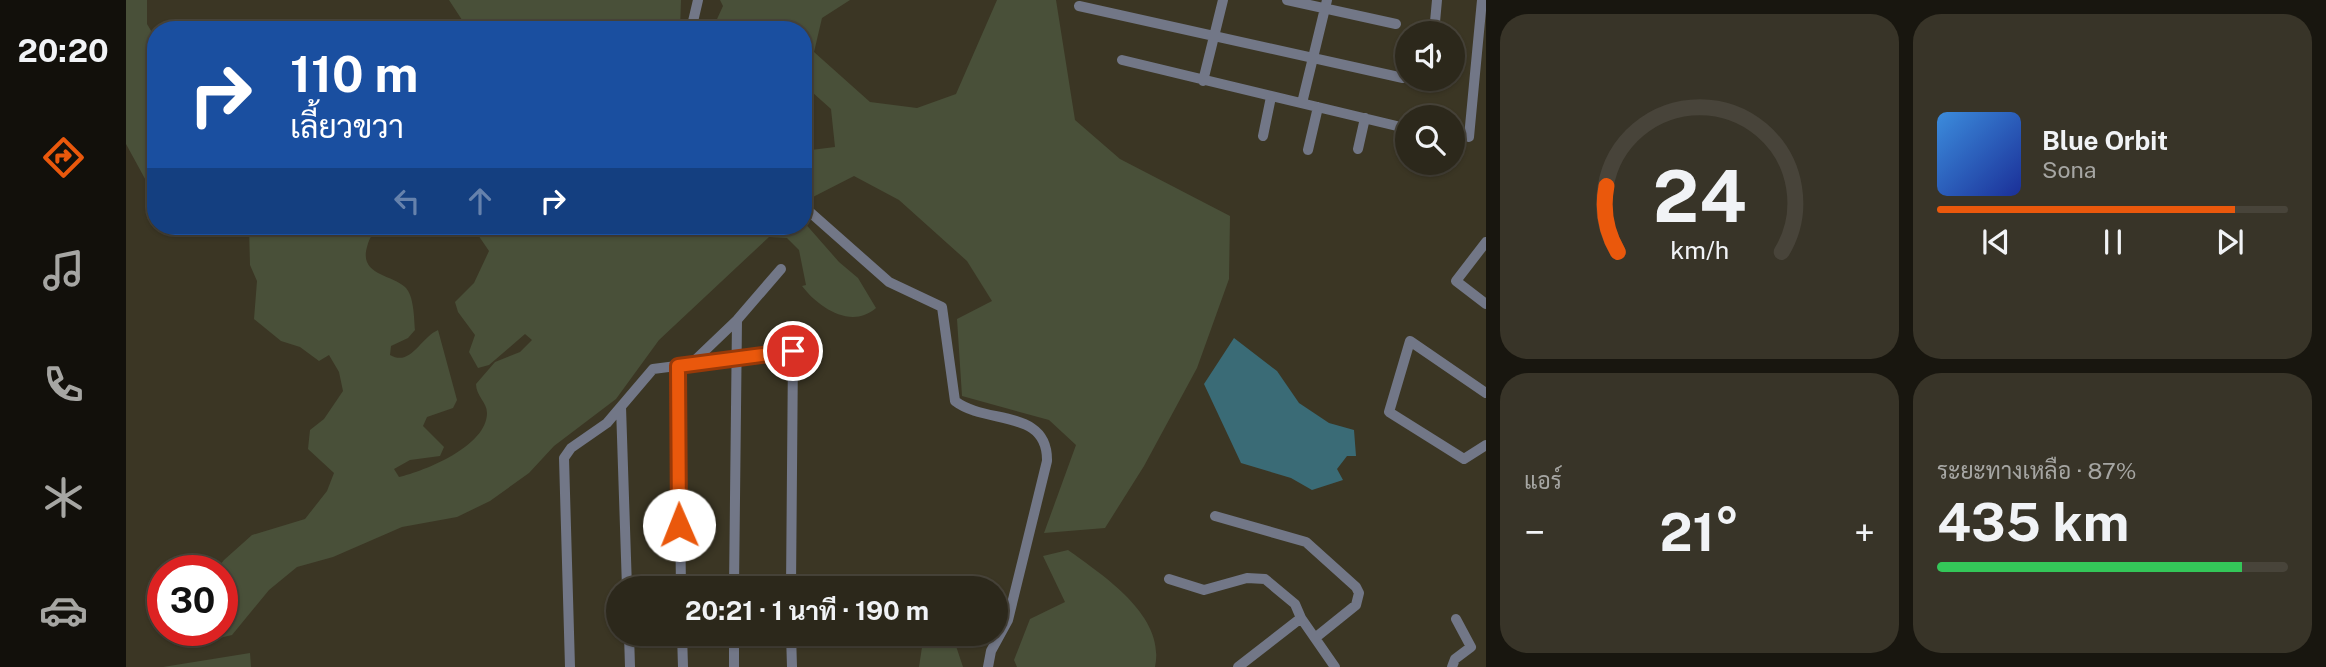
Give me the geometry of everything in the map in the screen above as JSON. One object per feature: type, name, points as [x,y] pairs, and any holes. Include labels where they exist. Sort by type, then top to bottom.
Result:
[{"type":"street","points":[[694,21],[699,7],[698,0]]},
{"type":"street","points":[[1110,13],[1113,0]]},
{"type":"street","points":[[1203,81],[1223,0]]},
{"type":"street","points":[[1287,0],[1326,4],[1395,24]]},
{"type":"street","points":[[1435,21],[1437,0]]},
{"type":"street","points":[[1469,137],[1482,0]]},
{"type":"street","points":[[1302,103],[1326,4]]},
{"type":"street","points":[[1079,6],[1395,76]]},
{"type":"street","points":[[1122,60],[1395,125]]},
{"type":"street","points":[[1263,136],[1271,97]]},
{"type":"street","points":[[1308,150],[1318,107]]},
{"type":"street","points":[[1358,149],[1366,118]]},
{"type":"street","points":[[812,214],[889,282],[943,307],[955,401],[968,409],[1033,426],[1044,441],[1047,461],[1012,607],[1004,630],[991,651],[988,667]]},
{"type":"street","points":[[1486,242],[1456,281],[1486,304]]},
{"type":"street","points":[[692,364],[737,320],[780,269]]},
{"type":"street","points":[[734,576],[734,358],[737,320]]},
{"type":"street","points":[[1486,393],[1410,341],[1389,412],[1464,459],[1486,445]]},
{"type":"street","points":[[570,667],[562,465],[570,448],[607,423],[653,369],[793,351],[791,576]]},
{"type":"street","points":[[678,366],[681,576]]},
{"type":"street","points":[[621,407],[627,576]]},
{"type":"street","points":[[1215,516],[1306,542],[1356,587],[1359,593],[1356,605],[1315,638]]},
{"type":"street","points":[[1169,579],[1205,590],[1247,578],[1265,579],[1296,604],[1301,618],[1335,667]]},
{"type":"street","points":[[1238,667],[1301,618]]},
{"type":"street","points":[[1452,667],[1455,659],[1471,647],[1456,619]]},
{"type":"street","points":[[629,646],[630,667]]},
{"type":"street","points":[[682,646],[683,667]]},
{"type":"street","points":[[734,646],[734,667]]},
{"type":"street","points":[[792,646],[792,667]]},
{"type":"green space","points":[[126,0],[147,0],[147,182],[126,144]]},
{"type":"green space","points":[[449,0],[681,0],[680,21],[463,21]]},
{"type":"green space","points":[[720,0],[850,0],[822,18],[814,52],[870,102],[917,108],[956,94],[997,0],[1056,0],[1075,120],[1120,159],[1230,216],[1229,279],[1197,368],[1144,466],[1105,528],[1044,533],[1076,445],[1049,420],[962,396],[957,319],[992,301],[967,261],[899,200],[854,176],[812,197],[812,150],[835,147],[831,109],[812,92],[812,21],[716,21],[723,6]]},
{"type":"green space","points":[[812,231],[839,262],[858,278],[876,308],[856,317],[826,308],[802,286],[806,285],[799,250],[787,238],[769,237],[659,340],[616,399],[554,446],[529,473],[490,501],[457,517],[402,527],[333,557],[297,567],[269,590],[238,628],[238,555],[230,555],[252,535],[305,519],[327,491],[334,473],[308,449],[310,430],[324,419],[343,391],[339,372],[329,355],[319,361],[300,347],[281,341],[254,319],[257,281],[250,265],[249,235],[373,235],[367,247],[368,263],[378,273],[405,287],[413,307],[415,330],[408,338],[391,346],[390,355],[397,358],[410,354],[438,330],[457,400],[453,408],[427,417],[423,426],[444,447],[440,456],[410,460],[394,469],[399,477],[438,463],[477,436],[487,413],[476,384],[495,362],[520,352],[532,340],[525,334],[489,365],[478,368],[469,352],[475,335],[458,312],[455,302],[474,283],[489,251],[478,235],[812,235]]},
{"type":"green space","points":[[1068,550],[1114,585],[1142,614],[1156,648],[1155,667],[1017,667],[1014,660],[1030,619],[1065,602],[1043,556]]},
{"type":"green space","points":[[922,646],[956,646],[963,667],[919,667]]},
{"type":"green space","points":[[250,653],[251,667],[163,667]]},
{"type":"water","points":[[1234,338],[1277,371],[1299,403],[1329,423],[1354,430],[1356,456],[1347,456],[1337,469],[1343,480],[1312,490],[1291,478],[1241,463],[1204,384]]},
{"type":"route","points":[[679,525],[678,366],[793,351]]}]
